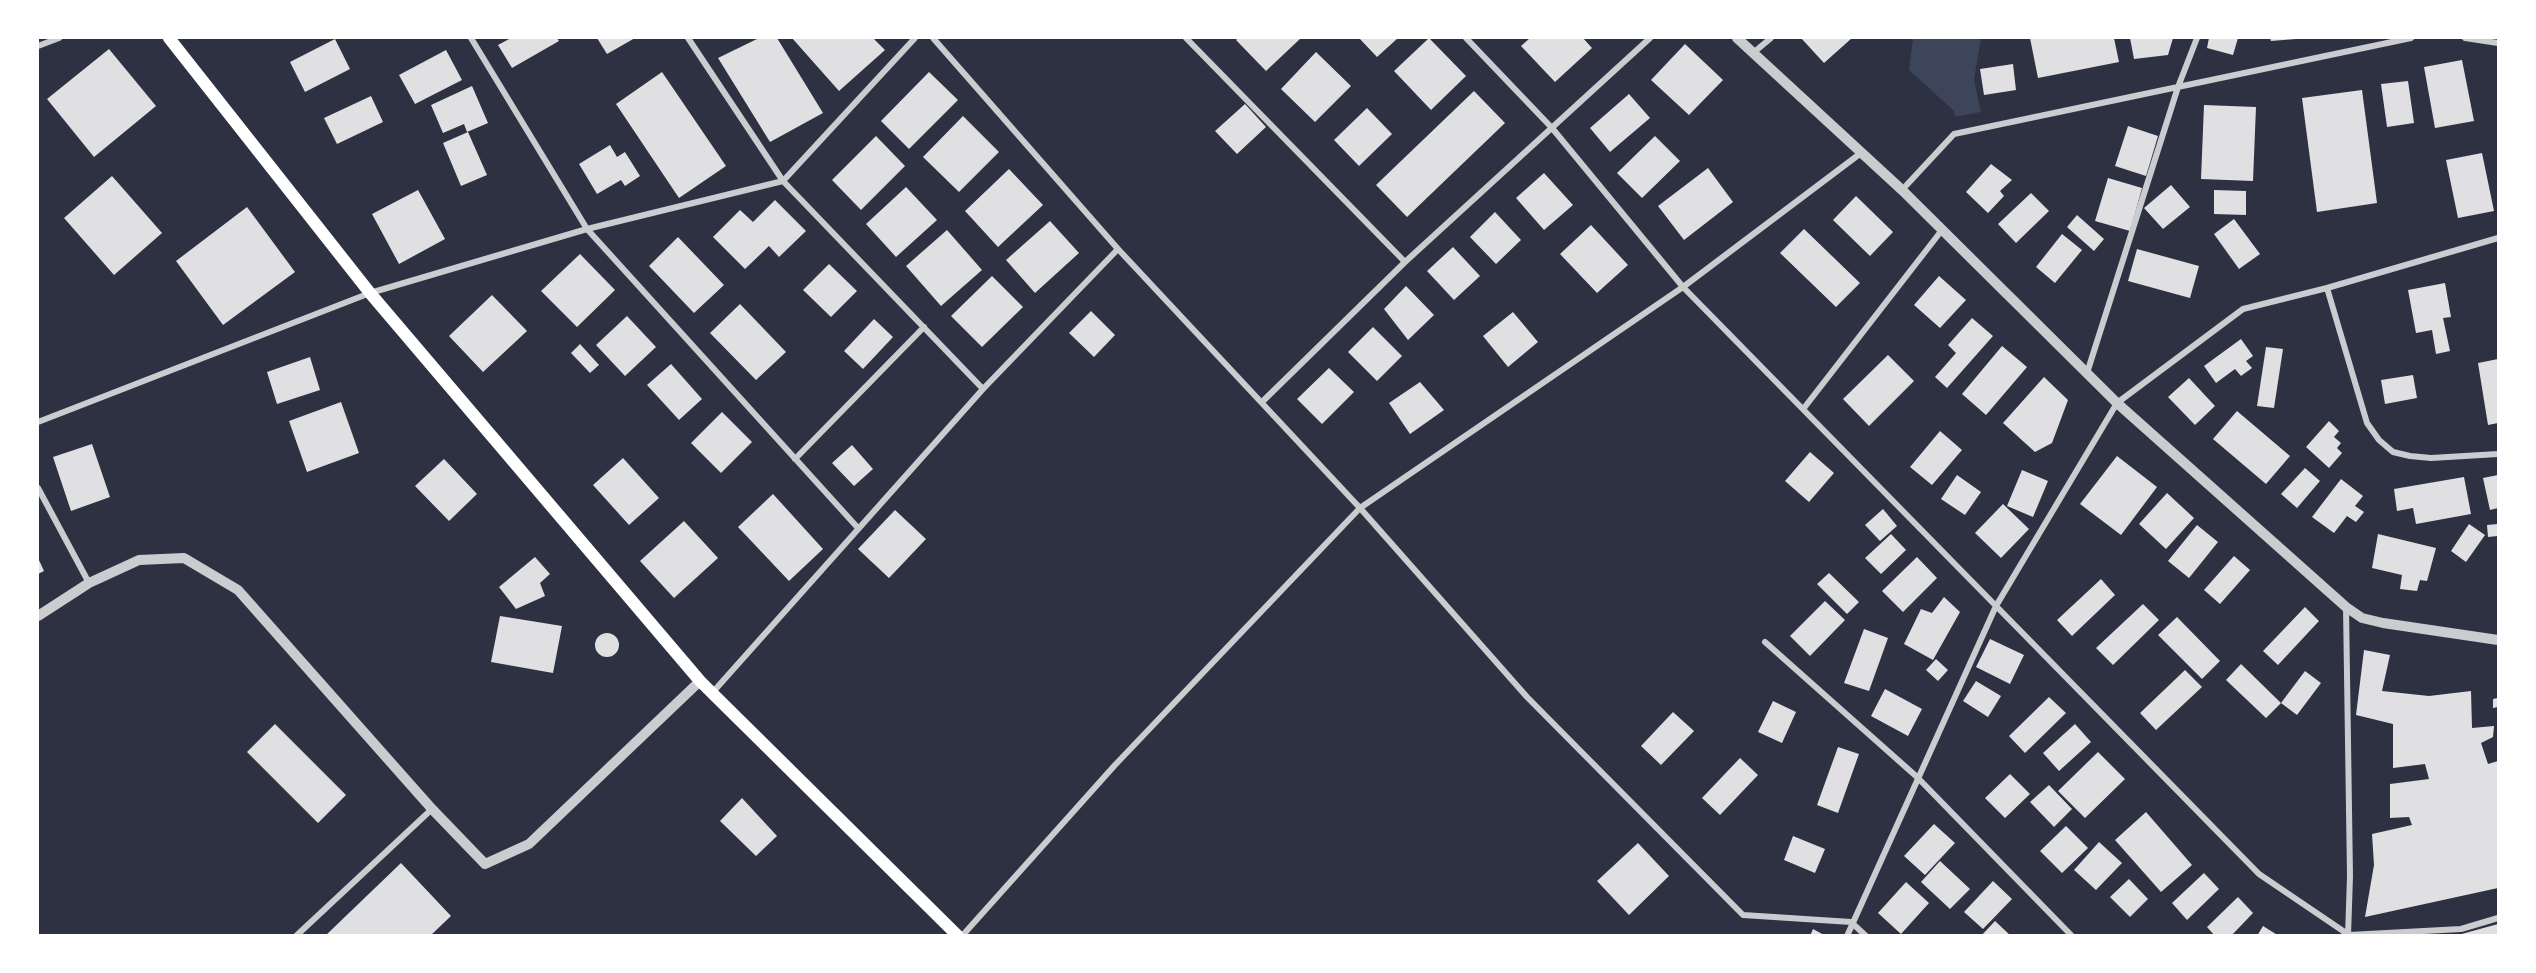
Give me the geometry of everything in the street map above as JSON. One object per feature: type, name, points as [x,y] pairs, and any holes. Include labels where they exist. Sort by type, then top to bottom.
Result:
[{"type":"main road","points":[[170,38],[370,293],[700,681],[960,936]]},
{"type":"street","points":[[38,46],[59,38]]},
{"type":"street","points":[[471,38],[586,229],[858,528]]},
{"type":"street","points":[[688,38],[783,181],[983,389]]},
{"type":"street","points":[[38,422],[370,293],[586,229],[783,181],[915,38]]},
{"type":"street","points":[[933,38],[1118,249],[1360,508],[1527,697],[1743,915],[1851,922],[1866,936]]},
{"type":"street","points":[[1186,38],[1405,262]]},
{"type":"street","points":[[1466,38],[1552,128],[1683,287],[2259,874],[2348,935],[2461,929],[2499,918]]},
{"type":"street","points":[[1262,402],[1405,262],[1650,38]]},
{"type":"street","points":[[1737,38],[1902,190],[2117,403],[2346,607],[2362,618],[2383,623],[2499,640]]},
{"type":"street","points":[[1753,53],[1771,38]]},
{"type":"street","points":[[2087,374],[2178,87],[2197,38]]},
{"type":"street","points":[[1902,190],[1954,134],[2412,38]]},
{"type":"street","points":[[2465,38],[2499,43]]},
{"type":"street","points":[[960,936],[1115,765],[1360,508],[1683,287],[1861,153]]},
{"type":"street","points":[[1804,408],[1942,230]]},
{"type":"street","points":[[1847,936],[1851,922],[1996,606],[2117,403],[2243,309],[2327,288],[2499,238]]},
{"type":"street","points":[[713,692],[983,389],[1118,249]]},
{"type":"street","points":[[2327,288],[2367,423],[2379,440],[2393,452],[2410,456],[2431,458],[2499,454]]},
{"type":"street","points":[[795,459],[924,327]]},
{"type":"street","points":[[38,488],[89,583]]},
{"type":"street","points":[[38,616],[89,583],[139,560],[184,558],[238,590],[432,809],[485,864],[529,844],[700,681]]},
{"type":"street","points":[[2346,607],[2350,876],[2348,935]]},
{"type":"street","points":[[1765,642],[1917,777],[2072,936]]},
{"type":"street","points":[[296,936],[432,809]]},
{"type":"shaded area","points":[[1913,38],[1981,38],[1974,80],[1981,112],[1955,117],[1954,111],[1909,70]]},
{"type":"building","points":[[511,38],[557,38],[559,41],[512,68],[498,45]]},
{"type":"building","points":[[597,38],[635,38],[607,54]]},
{"type":"building","points":[[759,38],[777,38],[823,113],[770,142],[718,58]]},
{"type":"building","points":[[792,38],[873,38],[885,50],[839,91]]},
{"type":"building","points":[[1238,38],[1301,38],[1266,71],[1236,40]]},
{"type":"building","points":[[1359,38],[1398,38],[1377,57]]},
{"type":"building","points":[[1429,38],[1466,76],[1431,110],[1394,71]]},
{"type":"building","points":[[1530,38],[1583,38],[1592,48],[1555,82],[1521,46]]},
{"type":"building","points":[[1801,38],[1852,38],[1824,63]]},
{"type":"building","points":[[2030,38],[2114,38],[2119,62],[2038,78]]},
{"type":"building","points":[[2130,38],[2173,38],[2168,55],[2134,59]]},
{"type":"building","points":[[2209,38],[2238,38],[2233,55],[2207,48]]},
{"type":"building","points":[[2270,38],[2296,38],[2296,39],[2271,41]]},
{"type":"building","points":[[335,39],[350,69],[305,92],[290,62]]},
{"type":"building","points":[[1685,44],[1723,80],[1689,115],[1651,80]]},
{"type":"building","points":[[109,49],[156,106],[94,157],[47,99]]},
{"type":"building","points":[[446,50],[462,80],[415,104],[399,75]]},
{"type":"building","points":[[1316,52],[1351,86],[1315,122],[1281,89]]},
{"type":"building","points":[[2462,60],[2474,121],[2435,128],[2424,67]]},
{"type":"building","points":[[2013,64],[2016,90],[1984,95],[1980,69]]},
{"type":"building","points":[[662,72],[726,166],[679,198],[616,104]]},
{"type":"building","points":[[929,72],[958,100],[909,149],[881,121]]},
{"type":"building","points":[[2408,81],[2414,123],[2387,127],[2381,84]]},
{"type":"building","points":[[472,86],[488,123],[467,132],[464,124],[443,133],[431,105]]},
{"type":"building","points":[[2362,90],[2377,203],[2317,212],[2302,98]]},
{"type":"building","points":[[1474,91],[1505,123],[1407,217],[1376,185]]},
{"type":"building","points":[[1629,94],[1650,118],[1610,152],[1590,128]]},
{"type":"building","points":[[371,96],[383,122],[337,144],[324,118]]},
{"type":"building","points":[[1245,104],[1266,127],[1237,154],[1215,131]]},
{"type":"building","points":[[2204,105],[2256,107],[2253,181],[2201,179]]},
{"type":"building","points":[[1367,108],[1392,134],[1359,166],[1334,140]]},
{"type":"building","points":[[963,116],[999,152],[959,192],[923,157]]},
{"type":"building","points":[[2128,126],[2158,136],[2146,176],[2115,166]]},
{"type":"building","points":[[468,132],[487,175],[461,186],[443,143]]},
{"type":"building","points":[[876,136],[905,166],[861,210],[832,180]]},
{"type":"building","points":[[1655,136],[1680,161],[1642,198],[1617,173]]},
{"type":"building","points":[[610,145],[617,157],[625,152],[640,176],[625,186],[621,180],[597,194],[579,164]]},
{"type":"building","points":[[2482,153],[2494,211],[2458,218],[2446,160]]},
{"type":"building","points":[[1991,164],[2012,180],[2000,191],[2004,196],[1988,213],[1966,192]]},
{"type":"building","points":[[1708,168],[1733,202],[1684,240],[1658,206]]},
{"type":"building","points":[[1009,169],[1043,205],[998,247],[965,211]]},
{"type":"building","points":[[1544,173],[1573,205],[1544,230],[1516,198]]},
{"type":"building","points":[[112,176],[162,233],[114,275],[64,218]]},
{"type":"building","points":[[2108,178],[2142,188],[2130,231],[2095,221]]},
{"type":"building","points":[[2171,185],[2190,207],[2163,229],[2144,208]]},
{"type":"building","points":[[906,187],[937,220],[896,257],[866,224]]},
{"type":"building","points":[[418,190],[445,239],[399,264],[372,214]]},
{"type":"building","points":[[2214,190],[2246,191],[2246,215],[2214,214]]},
{"type":"building","points":[[2031,193],[2049,211],[2016,243],[1998,224]]},
{"type":"building","points":[[1856,196],[1893,232],[1870,256],[1833,220]]},
{"type":"building","points":[[775,200],[806,231],[779,257],[769,246],[745,269],[713,237],[740,210],[753,222]]},
{"type":"building","points":[[247,207],[295,272],[223,325],[176,261]]},
{"type":"building","points":[[1495,212],[1521,240],[1496,264],[1470,237]]},
{"type":"building","points":[[2077,215],[2104,239],[2094,251],[2067,227]]},
{"type":"building","points":[[2234,219],[2260,254],[2239,269],[2214,234]]},
{"type":"building","points":[[1050,221],[1079,253],[1035,293],[1006,260]]},
{"type":"building","points":[[1591,225],[1628,265],[1597,293],[1560,254]]},
{"type":"building","points":[[1804,229],[1860,283],[1836,307],[1780,253]]},
{"type":"building","points":[[947,230],[982,270],[941,306],[906,266]]},
{"type":"building","points":[[2062,234],[2082,250],[2055,283],[2036,267]]},
{"type":"building","points":[[678,237],[724,285],[694,313],[649,266]]},
{"type":"building","points":[[1453,247],[1480,276],[1454,300],[1427,271]]},
{"type":"building","points":[[2137,249],[2199,266],[2190,298],[2128,281]]},
{"type":"building","points":[[580,254],[615,290],[577,327],[541,291]]},
{"type":"building","points":[[829,264],[857,291],[831,317],[803,290]]},
{"type":"building","points":[[992,276],[1023,307],[982,347],[951,316]]},
{"type":"building","points":[[1939,276],[1966,300],[1940,328],[1914,305]]},
{"type":"building","points":[[2445,283],[2451,317],[2443,318],[2450,351],[2436,354],[2432,330],[2416,333],[2408,290]]},
{"type":"building","points":[[1406,286],[1434,315],[1408,340],[1384,309]]},
{"type":"building","points":[[492,295],[527,331],[483,372],[449,336]]},
{"type":"building","points":[[740,304],[786,352],[756,380],[710,333]]},
{"type":"building","points":[[1091,311],[1115,335],[1094,357],[1069,333]]},
{"type":"building","points":[[1513,312],[1538,342],[1508,367],[1483,336]]},
{"type":"building","points":[[627,316],[656,347],[625,376],[596,345]]},
{"type":"building","points":[[1972,318],[1993,336],[1947,388],[1935,377],[1956,353],[1948,345]]},
{"type":"building","points":[[874,319],[893,337],[863,369],[844,351]]},
{"type":"building","points":[[1373,327],[1402,356],[1377,381],[1348,352]]},
{"type":"building","points":[[2241,339],[2253,356],[2246,361],[2252,368],[2241,376],[2235,369],[2216,383],[2204,366]]},
{"type":"building","points":[[580,344],[599,365],[590,373],[571,353]]},
{"type":"building","points":[[2002,346],[2027,367],[1986,415],[1962,394]]},
{"type":"building","points":[[2266,347],[2283,349],[2274,408],[2257,406]]},
{"type":"building","points":[[1888,355],[1914,381],[1869,426],[1843,399]]},
{"type":"building","points":[[310,357],[320,390],[277,404],[267,372]]},
{"type":"building","points":[[2498,359],[2498,423],[2488,425],[2478,363]]},
{"type":"building","points":[[671,364],[702,399],[679,420],[647,385]]},
{"type":"building","points":[[1329,368],[1354,392],[1322,424],[1297,399]]},
{"type":"building","points":[[2413,375],[2417,398],[2385,404],[2381,380]]},
{"type":"building","points":[[2044,377],[2068,400],[2052,443],[2035,452],[2003,423]]},
{"type":"building","points":[[2189,378],[2215,406],[2195,425],[2168,397]]},
{"type":"building","points":[[1420,382],[1444,410],[1410,434],[1389,403]]},
{"type":"building","points":[[341,402],[359,453],[307,472],[289,421]]},
{"type":"building","points":[[2237,411],[2290,456],[2266,484],[2213,439]]},
{"type":"building","points":[[722,412],[752,442],[721,473],[691,443]]},
{"type":"building","points":[[2329,421],[2339,431],[2334,437],[2341,443],[2337,448],[2342,453],[2329,468],[2306,447]]},
{"type":"building","points":[[1940,431],[1962,450],[1932,485],[1910,467]]},
{"type":"building","points":[[92,444],[110,497],[71,511],[53,457]]},
{"type":"building","points":[[852,445],[873,469],[854,486],[832,463]]},
{"type":"building","points":[[1810,452],[1834,473],[1809,502],[1785,481]]},
{"type":"building","points":[[2117,456],[2157,487],[2121,535],[2080,504]]},
{"type":"building","points":[[623,458],[659,498],[629,525],[593,485]]},
{"type":"building","points":[[444,459],[477,494],[449,521],[415,486]]},
{"type":"building","points":[[2305,468],[2320,481],[2297,508],[2281,494]]},
{"type":"building","points":[[2022,470],[2048,481],[2033,517],[2007,506]]},
{"type":"building","points":[[1957,475],[1981,492],[1965,515],[1941,499]]},
{"type":"building","points":[[2498,475],[2498,508],[2490,510],[2483,478]]},
{"type":"building","points":[[2464,477],[2471,514],[2416,524],[2413,508],[2397,511],[2394,489]]},
{"type":"building","points":[[2341,479],[2363,496],[2355,506],[2364,512],[2356,522],[2347,516],[2334,533],[2312,517]]},
{"type":"building","points":[[2167,493],[2194,518],[2166,549],[2139,524]]},
{"type":"building","points":[[773,494],[823,549],[789,581],[738,527]]},
{"type":"building","points":[[2003,504],[2029,529],[2001,558],[1975,533]]},
{"type":"building","points":[[1883,509],[1897,526],[1880,541],[1865,525]]},
{"type":"building","points":[[895,510],[926,539],[889,578],[858,549]]},
{"type":"building","points":[[684,521],[718,558],[674,598],[640,561]]},
{"type":"building","points":[[2469,524],[2485,535],[2466,562],[2451,551]]},
{"type":"building","points":[[2498,524],[2498,536],[2488,537],[2487,525]]},
{"type":"building","points":[[2197,525],[2218,542],[2189,578],[2168,561]]},
{"type":"building","points":[[1891,534],[1906,550],[1881,574],[1865,558]]},
{"type":"building","points":[[2378,534],[2436,548],[2427,581],[2420,580],[2417,591],[2400,589],[2402,575],[2372,568]]},
{"type":"building","points":[[2234,556],[2250,570],[2220,604],[2204,590]]},
{"type":"building","points":[[535,557],[550,574],[540,583],[545,596],[516,609],[499,587]]},
{"type":"building","points":[[1917,557],[1937,578],[1903,612],[1882,591]]},
{"type":"building","points":[[38,558],[44,571],[38,574]]},
{"type":"building","points":[[1829,573],[1859,602],[1847,614],[1817,584]]},
{"type":"building","points":[[2101,579],[2115,595],[2072,636],[2057,620]]},
{"type":"building","points":[[1944,597],[1960,612],[1933,660],[1904,644],[1921,609],[1932,613]]},
{"type":"building","points":[[1825,601],[1845,620],[1810,656],[1790,636]]},
{"type":"building","points":[[2143,604],[2159,620],[2113,665],[2096,648]]},
{"type":"building","points":[[2305,607],[2319,621],[2278,665],[2263,651]]},
{"type":"building","points":[[500,616],[562,626],[553,673],[491,662]]},
{"type":"building","points":[[2177,617],[2220,661],[2202,679],[2158,635]]},
{"type":"building","points":[[1864,629],[1888,638],[1869,691],[1844,683]]},
{"type":"building","points":[[607,633],[616,636],[619,645],[616,654],[607,657],[598,654],[595,645],[598,636]]},
{"type":"building","points":[[1990,639],[2024,655],[2010,684],[1976,667]]},
{"type":"building","points":[[2364,650],[2390,655],[2382,691],[2429,696],[2471,691],[2472,728],[2494,726],[2493,737],[2481,743],[2488,764],[2498,761],[2498,888],[2365,917],[2374,865],[2372,834],[2412,825],[2409,817],[2390,818],[2390,784],[2429,779],[2425,764],[2393,768],[2393,724],[2356,715]]},
{"type":"building","points":[[1936,659],[1948,670],[1938,681],[1926,670]]},
{"type":"building","points":[[2241,664],[2281,703],[2266,718],[2226,680]]},
{"type":"building","points":[[2185,670],[2202,687],[2156,730],[2140,713]]},
{"type":"building","points":[[2305,671],[2321,683],[2297,715],[2281,703]]},
{"type":"building","points":[[1976,681],[2001,696],[1988,717],[1963,701]]},
{"type":"building","points":[[1885,689],[1922,709],[1908,736],[1871,716]]},
{"type":"building","points":[[2049,697],[2066,713],[2025,753],[2009,736]]},
{"type":"building","points":[[2498,698],[2498,707],[2493,708],[2493,699]]},
{"type":"building","points":[[1773,701],[1796,712],[1782,743],[1758,732]]},
{"type":"building","points":[[1673,712],[1694,731],[1661,765],[1641,746]]},
{"type":"building","points":[[275,724],[346,795],[318,823],[247,752]]},
{"type":"building","points":[[2075,724],[2091,742],[2059,771],[2043,753]]},
{"type":"building","points":[[1838,747],[1859,754],[1838,813],[1817,805]]},
{"type":"building","points":[[2098,752],[2125,779],[2085,818],[2058,791]]},
{"type":"building","points":[[1740,758],[1758,775],[1720,815],[1702,798]]},
{"type":"building","points":[[2010,774],[2030,794],[2005,818],[1985,798]]},
{"type":"building","points":[[2049,785],[2072,809],[2054,827],[2030,802]]},
{"type":"building","points":[[742,798],[777,836],[756,856],[720,821]]},
{"type":"building","points":[[2146,812],[2192,865],[2161,892],[2115,840]]},
{"type":"building","points":[[1934,824],[1955,843],[1925,875],[1904,856]]},
{"type":"building","points":[[2066,826],[2088,848],[2062,873],[2040,851]]},
{"type":"building","points":[[1793,836],[1825,849],[1815,873],[1784,860]]},
{"type":"building","points":[[2099,842],[2122,863],[2096,890],[2074,870]]},
{"type":"building","points":[[1638,843],[1669,876],[1629,915],[1597,881]]},
{"type":"building","points":[[1940,861],[1970,889],[1950,909],[1921,882]]},
{"type":"building","points":[[401,863],[451,916],[430,936],[325,936]]},
{"type":"building","points":[[2204,873],[2219,889],[2187,920],[2172,903]]},
{"type":"building","points":[[2129,879],[2148,899],[2130,917],[2110,897]]},
{"type":"building","points":[[1993,881],[2012,899],[1983,929],[1964,912]]},
{"type":"building","points":[[1906,882],[1929,903],[1901,934],[1878,913]]},
{"type":"building","points":[[2238,897],[2253,913],[2231,936],[2215,936],[2207,927]]},
{"type":"building","points":[[1995,921],[2011,936],[1981,936]]},
{"type":"building","points":[[2498,924],[2498,936],[2458,936],[2458,935]]},
{"type":"building","points":[[2263,926],[2279,936],[2257,936]]},
{"type":"building","points":[[1813,929],[1826,936],[1810,936]]}]
